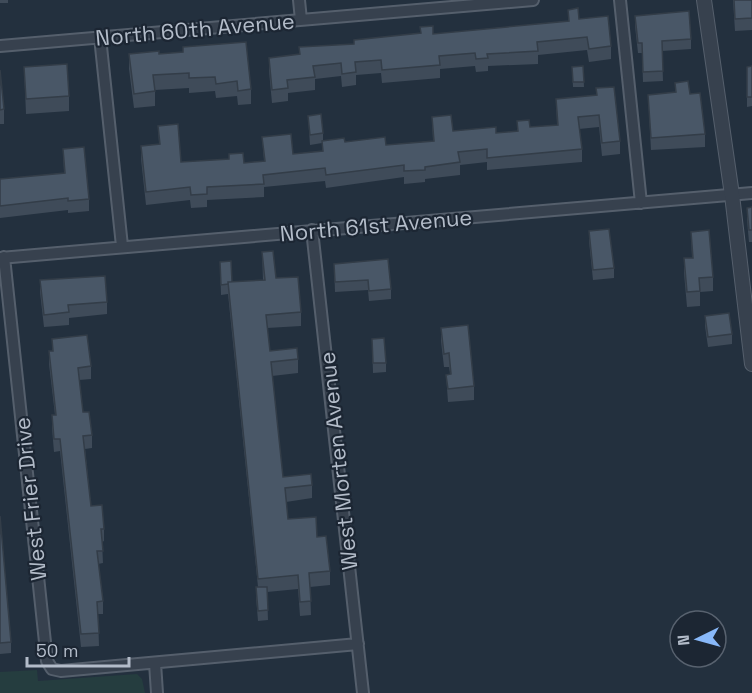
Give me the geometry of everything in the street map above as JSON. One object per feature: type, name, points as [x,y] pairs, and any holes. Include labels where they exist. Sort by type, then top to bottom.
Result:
[{"type":"street","points":[[298,0],[300,20]]},
{"type":"street","name":"North 60th Avenue","points":[[0,46],[532,0]]},
{"type":"street","points":[[620,0],[641,203]]},
{"type":"street","points":[[704,0],[732,195],[752,364]]},
{"type":"street","points":[[100,37],[122,246]]},
{"type":"street","name":"North 61st Avenue","points":[[2,257],[752,193]]},
{"type":"street","name":"West Morten Avenue","points":[[312,230],[363,693]]},
{"type":"street","name":"West Frier Drive","points":[[2,257],[47,661],[52,669],[61,671],[155,663]]},
{"type":"street","points":[[157,693],[155,663],[358,644]]},
{"type":"green space","points":[[37,670],[38,681],[137,674],[142,679],[145,693],[0,693],[0,672]]},
{"type":"building","points":[[734,0],[752,0],[752,18],[735,19]]},
{"type":"building","points":[[578,8],[579,19],[608,16],[611,46],[589,49],[587,37],[537,42],[538,51],[487,54],[488,58],[476,59],[475,53],[439,56],[440,65],[382,70],[381,60],[355,62],[356,72],[342,74],[341,63],[313,66],[315,77],[287,80],[288,88],[272,90],[269,58],[300,54],[299,47],[354,44],[354,40],[421,33],[420,27],[433,26],[433,34],[569,21],[568,10]]},
{"type":"building","points":[[689,11],[691,39],[662,41],[663,71],[643,72],[642,43],[638,43],[635,16]]},
{"type":"building","points":[[246,42],[251,89],[238,91],[237,81],[216,84],[215,77],[189,78],[189,73],[153,75],[155,91],[134,94],[129,54],[159,51],[159,54],[183,52],[183,47]]},
{"type":"building","points":[[67,64],[69,96],[26,99],[24,67]]},
{"type":"building","points":[[583,66],[584,82],[573,82],[572,67]]},
{"type":"building","points":[[752,66],[752,97],[747,97],[747,67]]},
{"type":"building","points":[[0,70],[4,109],[0,110]]},
{"type":"building","points":[[688,81],[690,94],[700,93],[705,134],[651,138],[648,95],[676,92],[675,83]]},
{"type":"building","points":[[614,87],[620,141],[602,143],[599,115],[578,117],[582,149],[487,158],[487,149],[458,152],[460,162],[425,167],[425,170],[404,171],[404,165],[326,175],[325,168],[263,175],[264,184],[207,187],[207,194],[191,195],[190,187],[146,192],[141,146],[160,144],[158,126],[178,124],[181,162],[229,159],[229,154],[243,153],[244,163],[265,161],[262,137],[291,134],[293,154],[323,151],[322,141],[344,138],[345,142],[385,137],[386,145],[434,141],[432,117],[451,115],[453,131],[496,127],[496,133],[518,131],[517,121],[529,120],[530,127],[558,125],[556,99],[597,95],[596,88]]},
{"type":"building","points":[[321,114],[323,133],[310,135],[308,116]]},
{"type":"building","points":[[84,147],[89,199],[68,201],[68,198],[0,206],[0,179],[65,173],[63,149]]},
{"type":"building","points":[[752,207],[752,230],[749,230],[747,208]]},
{"type":"building","points":[[609,229],[614,268],[593,270],[589,231]]},
{"type":"building","points":[[709,230],[713,277],[699,278],[700,291],[687,292],[684,258],[693,258],[691,232]]},
{"type":"building","points":[[273,251],[276,278],[298,277],[301,312],[266,315],[270,351],[297,348],[298,359],[271,362],[283,477],[311,474],[312,485],[285,488],[288,519],[316,517],[317,537],[326,536],[330,571],[309,573],[311,601],[300,602],[298,575],[258,579],[228,282],[265,280],[262,252]]},
{"type":"building","points":[[388,259],[391,289],[369,291],[368,280],[335,282],[334,264]]},
{"type":"building","points":[[231,261],[232,282],[221,285],[220,262]]},
{"type":"building","points":[[105,276],[107,302],[68,305],[69,312],[44,315],[40,280]]},
{"type":"building","points":[[729,313],[732,334],[708,337],[705,316]]},
{"type":"building","points":[[468,325],[474,386],[448,389],[446,375],[451,374],[449,353],[444,354],[441,328]]},
{"type":"building","points":[[87,335],[91,366],[78,368],[83,412],[89,412],[92,435],[83,436],[91,506],[102,505],[103,551],[97,551],[103,601],[97,602],[99,633],[81,634],[60,439],[54,439],[52,415],[56,415],[49,351],[53,351],[52,339]]},
{"type":"building","points":[[384,338],[386,363],[373,363],[372,339]]},
{"type":"building","points":[[0,516],[11,642],[0,643]]},
{"type":"building","points":[[256,587],[267,587],[268,610],[258,611]]}]
